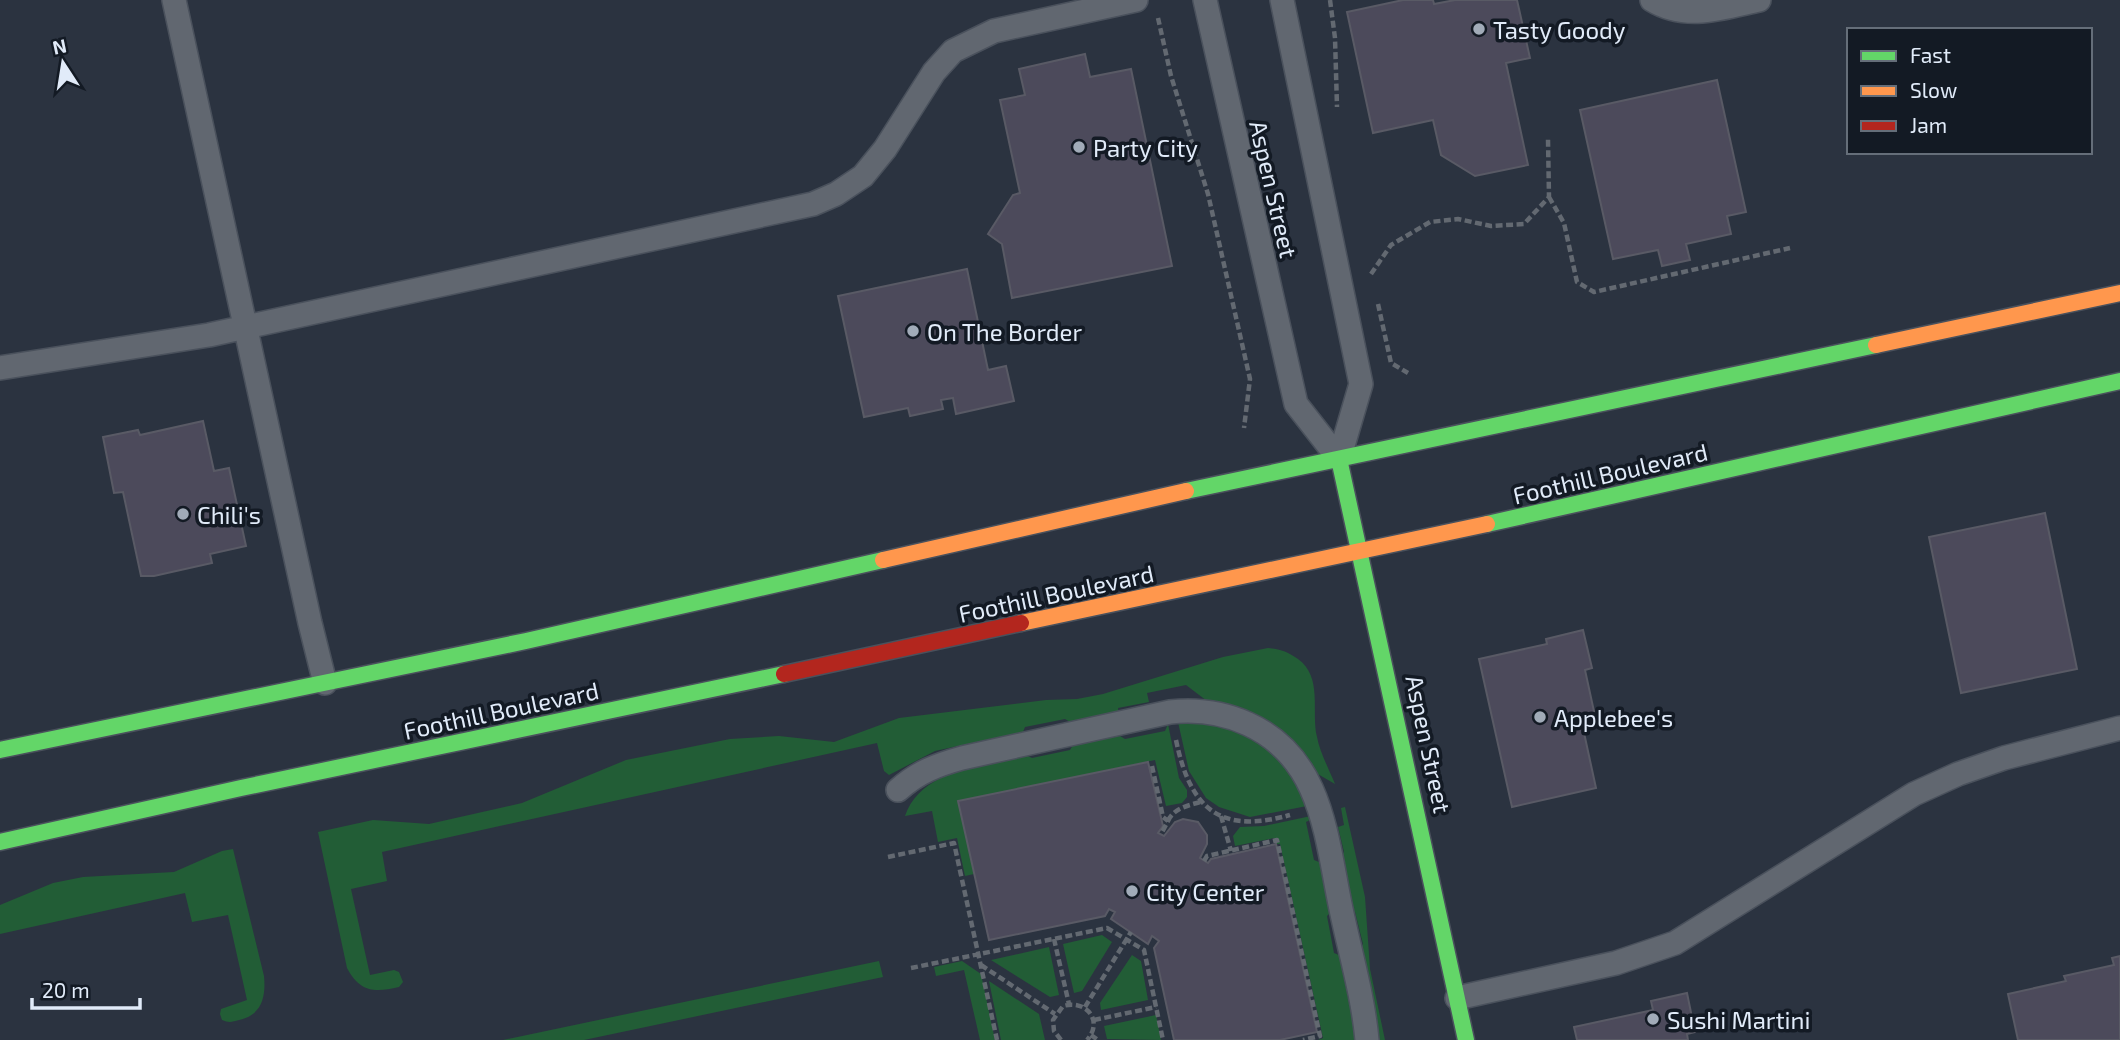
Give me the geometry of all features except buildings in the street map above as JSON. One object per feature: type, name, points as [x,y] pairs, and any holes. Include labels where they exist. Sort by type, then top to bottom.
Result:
[{"type":"main road","points":[[0,750],[526,641],[1564,409],[2120,293]]},
{"type":"main road","name":"Foothill Boulevard","points":[[0,842],[265,783],[1360,551],[2120,381]]},
{"type":"main road","name":"Aspen Street","points":[[1339,459],[1466,1040]]},
{"type":"lane","points":[[174,0],[325,683]]},
{"type":"lane","points":[[0,368],[110,352],[245,327],[813,204],[836,194],[863,176],[885,149],[934,72],[953,51],[994,31],[1136,0]]},
{"type":"lane","name":"Aspen Street","points":[[1205,0],[1296,404],[1339,459]]},
{"type":"lane","name":"Aspen Street","points":[[1282,0],[1361,384],[1339,459]]},
{"type":"lane","points":[[1652,0],[1678,12],[1700,11],[1759,0]]},
{"type":"lane","points":[[898,790],[914,776],[929,768],[962,758],[1170,712],[1213,711],[1262,730],[1282,744],[1294,758],[1305,773],[1319,807],[1367,1040]]},
{"type":"lane","points":[[1457,998],[1616,963],[1675,943],[1914,794],[1958,774],[2004,758],[2120,728]]},
{"type":"path","points":[[1330,0],[1335,38],[1337,111]]},
{"type":"path","points":[[1160,27],[1171,76],[1208,194],[1250,379],[1244,428]]},
{"type":"path","points":[[1548,139],[1549,197],[1564,223],[1577,282],[1594,292],[1790,248]]},
{"type":"path","points":[[1371,274],[1391,245],[1430,222],[1458,219],[1491,226],[1524,224],[1549,197]]},
{"type":"path","points":[[1368,260],[1374,286]]},
{"type":"path","points":[[1377,299],[1391,363],[1408,373]]},
{"type":"path","points":[[1170,712],[1182,765],[1199,802],[1221,816],[1258,823],[1319,807]]},
{"type":"path","points":[[1152,766],[1163,817],[1168,821]]},
{"type":"path","points":[[1161,834],[1172,814],[1180,808],[1199,802]]},
{"type":"path","points":[[1221,816],[1231,851]]},
{"type":"path","points":[[1204,861],[1207,856],[1277,840],[1320,1037],[1303,1040]]},
{"type":"path","points":[[888,857],[954,843],[997,1040]]},
{"type":"path","points":[[911,968],[1107,928],[1144,950],[1163,1040]]},
{"type":"path","points":[[1085,1007],[1131,932]]},
{"type":"path","points":[[1054,939],[1069,1004]]},
{"type":"path","points":[[981,965],[1055,1014]]},
{"type":"path","points":[[1060,1040],[1053,1025],[1055,1014],[1069,1004],[1085,1007],[1094,1020],[1091,1035],[1087,1040]]},
{"type":"path","points":[[1094,1020],[1156,1007]]},
{"type":"path","points":[[1091,1035],[1098,1040]]},
{"type":"green space","points":[[1268,648],[1281,650],[1298,659],[1311,675],[1317,737],[1335,784],[1316,773],[1295,743],[1261,717],[1240,707],[1207,701],[1186,685],[1147,693],[1149,702],[1118,708],[1119,713],[1072,723],[1065,719],[1025,727],[1023,732],[935,751],[889,775],[884,771],[877,743],[382,852],[387,881],[351,889],[370,975],[394,970],[399,972],[403,982],[399,987],[390,989],[368,989],[357,982],[347,968],[318,832],[373,820],[429,824],[522,803],[626,760],[730,739],[779,736],[834,742],[899,718],[1103,694],[1223,657]]},
{"type":"green space","points":[[1178,722],[1223,726],[1258,741],[1285,767],[1307,806],[1250,817],[1219,807],[1206,798],[1189,771]]},
{"type":"green space","points":[[1168,724],[1179,778],[1187,790],[1187,797],[1182,803],[1166,806],[1155,760],[959,801],[974,874],[965,876],[957,838],[938,842],[932,811],[905,816],[913,800],[925,788],[956,772],[1026,755],[1032,758],[1070,750],[1073,745],[1165,731]]},
{"type":"green space","points":[[1345,807],[1365,897],[1370,969],[1385,1040],[1376,1040],[1358,951],[1363,944],[1355,912],[1350,909],[1340,858],[1344,852],[1338,827],[1344,825],[1341,808]]},
{"type":"green space","points":[[1311,816],[1306,822],[1314,860],[1319,862],[1331,912],[1327,916],[1334,953],[1339,955],[1357,1040],[1318,1040],[1323,1038],[1280,844],[1276,844],[1274,838],[1235,846],[1233,836],[1240,827],[1264,826]]},
{"type":"green space","points":[[233,849],[264,976],[261,1004],[247,1018],[229,1022],[222,1020],[220,1014],[221,1009],[247,1000],[228,915],[192,922],[185,893],[0,934],[0,905],[53,883],[83,877],[174,872],[222,851]]},
{"type":"green space","points":[[1102,935],[1112,942],[1082,991],[1074,993],[1063,944]]},
{"type":"green space","points":[[1049,947],[1059,995],[1050,997],[991,960]]},
{"type":"green space","points":[[1132,955],[1141,961],[1148,1000],[1101,1010],[1100,1003]]},
{"type":"green space","points":[[879,961],[883,977],[584,1040],[503,1040]]},
{"type":"green space","points":[[962,961],[981,974],[995,1040],[980,1040],[964,970],[936,976],[934,967]]},
{"type":"green space","points":[[989,981],[1039,1014],[1045,1040],[1001,1040]]},
{"type":"green space","points":[[1156,1015],[1161,1040],[1107,1039],[1104,1026]]},
{"type":"traffic: fast","points":[[1186,491],[1876,345]]},
{"type":"traffic: fast","points":[[1487,524],[2120,381]]},
{"type":"traffic: fast","points":[[1339,459],[1466,1040]]},
{"type":"traffic: fast","points":[[0,750],[526,641],[883,560]]},
{"type":"traffic: fast","points":[[0,842],[241,788],[784,674]]},
{"type":"traffic: slow","points":[[1876,345],[2120,293]]},
{"type":"traffic: slow","points":[[883,560],[1186,491]]},
{"type":"traffic: slow","points":[[1021,623],[1487,524]]},
{"type":"traffic: jam","points":[[784,674],[1021,623]]},
{"type":"place","name":"Tasty Goody","points":[[1479,29]]},
{"type":"place","name":"Party City","points":[[1079,147]]},
{"type":"place","name":"On The Border","points":[[913,331]]},
{"type":"place","name":"Chili's","points":[[183,514]]},
{"type":"place","name":"Applebee's","points":[[1540,717]]},
{"type":"place","name":"City Center","points":[[1132,891]]},
{"type":"place","name":"Sushi Martini","points":[[1653,1019]]}]
